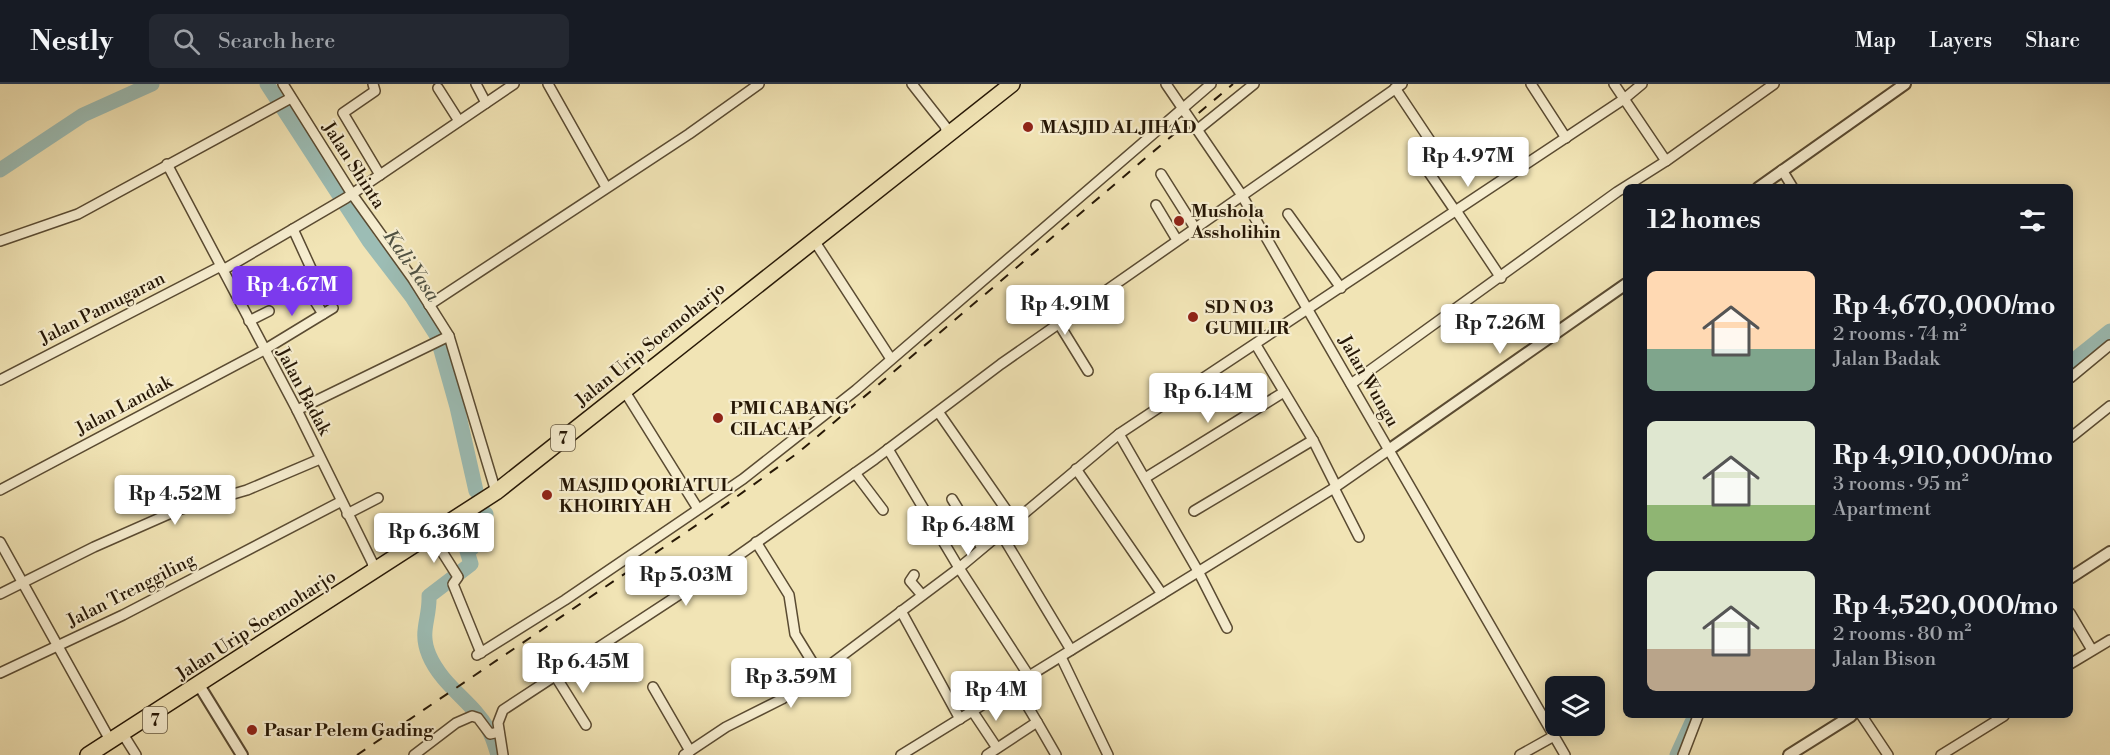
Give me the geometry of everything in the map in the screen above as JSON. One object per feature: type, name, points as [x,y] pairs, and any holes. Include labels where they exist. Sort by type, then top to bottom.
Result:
[{"type":"highway","name":"Jalan Urip Soemoharjo","points":[[101,755],[497,498],[1012,84]]},
{"type":"highway","name":"Jalan Urip Soemoharjo","points":[[88,755],[496,492],[1022,84]]},
{"type":"street","name":"Jalan Shinta","points":[[283,84],[349,196],[429,305],[496,492]]},
{"type":"street","points":[[374,84],[375,91],[343,113],[380,175]]},
{"type":"street","points":[[476,84],[486,103]]},
{"type":"street","name":"Jalan Pamugaran","points":[[0,380],[222,268],[293,229],[349,196],[514,84]]},
{"type":"street","points":[[548,84],[606,187]]},
{"type":"street","points":[[429,305],[689,134],[759,84]]},
{"type":"street","points":[[912,84],[945,126],[947,134]]},
{"type":"street","name":"Jalan Wungu","points":[[1166,84],[1241,194],[1545,720]]},
{"type":"street","points":[[434,539],[457,575],[453,584],[479,654],[565,600],[743,479],[891,359],[1211,84]]},
{"type":"street","points":[[1197,130],[1254,84]]},
{"type":"street","points":[[1531,84],[1566,138]]},
{"type":"street","points":[[1614,84],[1666,161]]},
{"type":"street","points":[[653,687],[687,753],[726,727],[782,699],[959,568],[1119,434],[1456,212],[1624,99],[1642,84]]},
{"type":"street","points":[[1630,184],[1774,84]]},
{"type":"street","points":[[1763,184],[1905,84]]},
{"type":"street","points":[[503,755],[496,733],[499,717],[504,710],[603,646],[855,473],[939,413],[1001,364],[1398,86],[1431,142],[1417,154],[1501,278]]},
{"type":"street","points":[[438,88],[459,121]]},
{"type":"street","points":[[0,241],[78,214],[291,98]]},
{"type":"street","name":"Jalan Badak","points":[[167,164],[297,410],[346,514],[372,562],[374,572]]},
{"type":"street","points":[[1782,170],[1791,184]]},
{"type":"street","points":[[1161,174],[1195,228]]},
{"type":"street","points":[[1351,384],[1623,188]]},
{"type":"street","points":[[1156,205],[1178,240]]},
{"type":"street","points":[[1288,214],[1341,288]]},
{"type":"street","points":[[293,229],[315,277],[308,290],[323,314]]},
{"type":"street","points":[[817,245],[891,359]]},
{"type":"street","points":[[901,755],[1335,487],[1623,286]]},
{"type":"street","name":"Jalan Landak","points":[[0,490],[264,350],[333,308]]},
{"type":"street","points":[[249,321],[269,311]]},
{"type":"street","points":[[1059,324],[1088,370]]},
{"type":"street","points":[[297,410],[442,340]]},
{"type":"street","points":[[1256,345],[1313,440],[1359,537]]},
{"type":"street","points":[[2073,376],[2110,345]]},
{"type":"street","points":[[1145,478],[1284,392]]},
{"type":"street","points":[[627,395],[698,509]]},
{"type":"street","points":[[2073,436],[2110,405]]},
{"type":"street","points":[[939,413],[1014,521]]},
{"type":"street","points":[[1119,434],[1198,571],[1227,628]]},
{"type":"street","points":[[1194,511],[1313,440]]},
{"type":"street","points":[[888,449],[959,568],[1029,676]]},
{"type":"street","points":[[0,594],[178,510],[247,490],[320,459]]},
{"type":"street","points":[[1076,470],[1162,594]]},
{"type":"street","points":[[855,473],[882,510]]},
{"type":"street","points":[[346,514],[378,498]]},
{"type":"street","points":[[952,499],[982,548]]},
{"type":"street","name":"Jalan Trenggiling","points":[[0,673],[57,647],[340,501]]},
{"type":"street","points":[[1000,532],[1071,650]]},
{"type":"street","points":[[0,542],[110,740]]},
{"type":"street","points":[[756,542],[789,595],[795,634],[819,673]]},
{"type":"street","points":[[2073,576],[2110,552]]},
{"type":"street","points":[[914,575],[910,581],[922,595]]},
{"type":"street","points":[[901,611],[960,719]]},
{"type":"street","points":[[2073,618],[2092,650]]},
{"type":"street","points":[[2073,662],[2110,640]]},
{"type":"street","points":[[603,646],[616,667]]},
{"type":"street","points":[[1061,657],[1108,755]]},
{"type":"street","points":[[556,677],[586,725]]},
{"type":"street","points":[[1015,685],[1056,755]]},
{"type":"street","points":[[202,690],[242,755]]},
{"type":"street","points":[[973,712],[997,748]]},
{"type":"street","points":[[414,755],[456,723],[472,716],[478,718],[496,733]]},
{"type":"street","points":[[1683,755],[1697,718]]},
{"type":"street","points":[[1789,755],[1848,718]]},
{"type":"street","points":[[1863,718],[1888,755]]},
{"type":"street","points":[[1945,754],[2001,718]]},
{"type":"street","points":[[987,755],[1037,722]]},
{"type":"street","points":[[1520,755],[1554,736]]},
{"type":"street","name":"Jalan Wungu","points":[[1554,736],[1565,755]]},
{"type":"street","points":[[126,739],[136,755]]},
{"type":"waterway","points":[[0,170],[83,115],[152,84]]},
{"type":"waterway","name":"Kali Yasa","points":[[267,84],[369,241],[412,297],[437,336],[457,407],[476,491]]},
{"type":"waterway","points":[[2073,361],[2110,331]]},
{"type":"waterway","name":"Kali Yasa","points":[[486,514],[483,524],[467,539],[472,548],[467,551],[471,564],[429,596],[425,639],[426,647],[435,666],[449,685],[482,719],[498,755]]},
{"type":"waterway","points":[[1677,755],[1692,722]]},
{"type":"railway","points":[[357,755],[707,518],[799,452],[1233,84]]},
{"type":"place","name":"MASJID AL JIHAD","points":[[1028,127]]},
{"type":"place","name":"Mushola Assholihin","points":[[1179,221]]},
{"type":"place","name":"SD N 03 GUMILIR","points":[[1193,317]]},
{"type":"place","name":"PMI CABANG CILACAP","points":[[718,418]]},
{"type":"place","name":"MASJID QORIATUL KHOIRIYAH","points":[[547,495]]},
{"type":"place","name":"Pasar Pelem Gading","points":[[252,730]]}]
